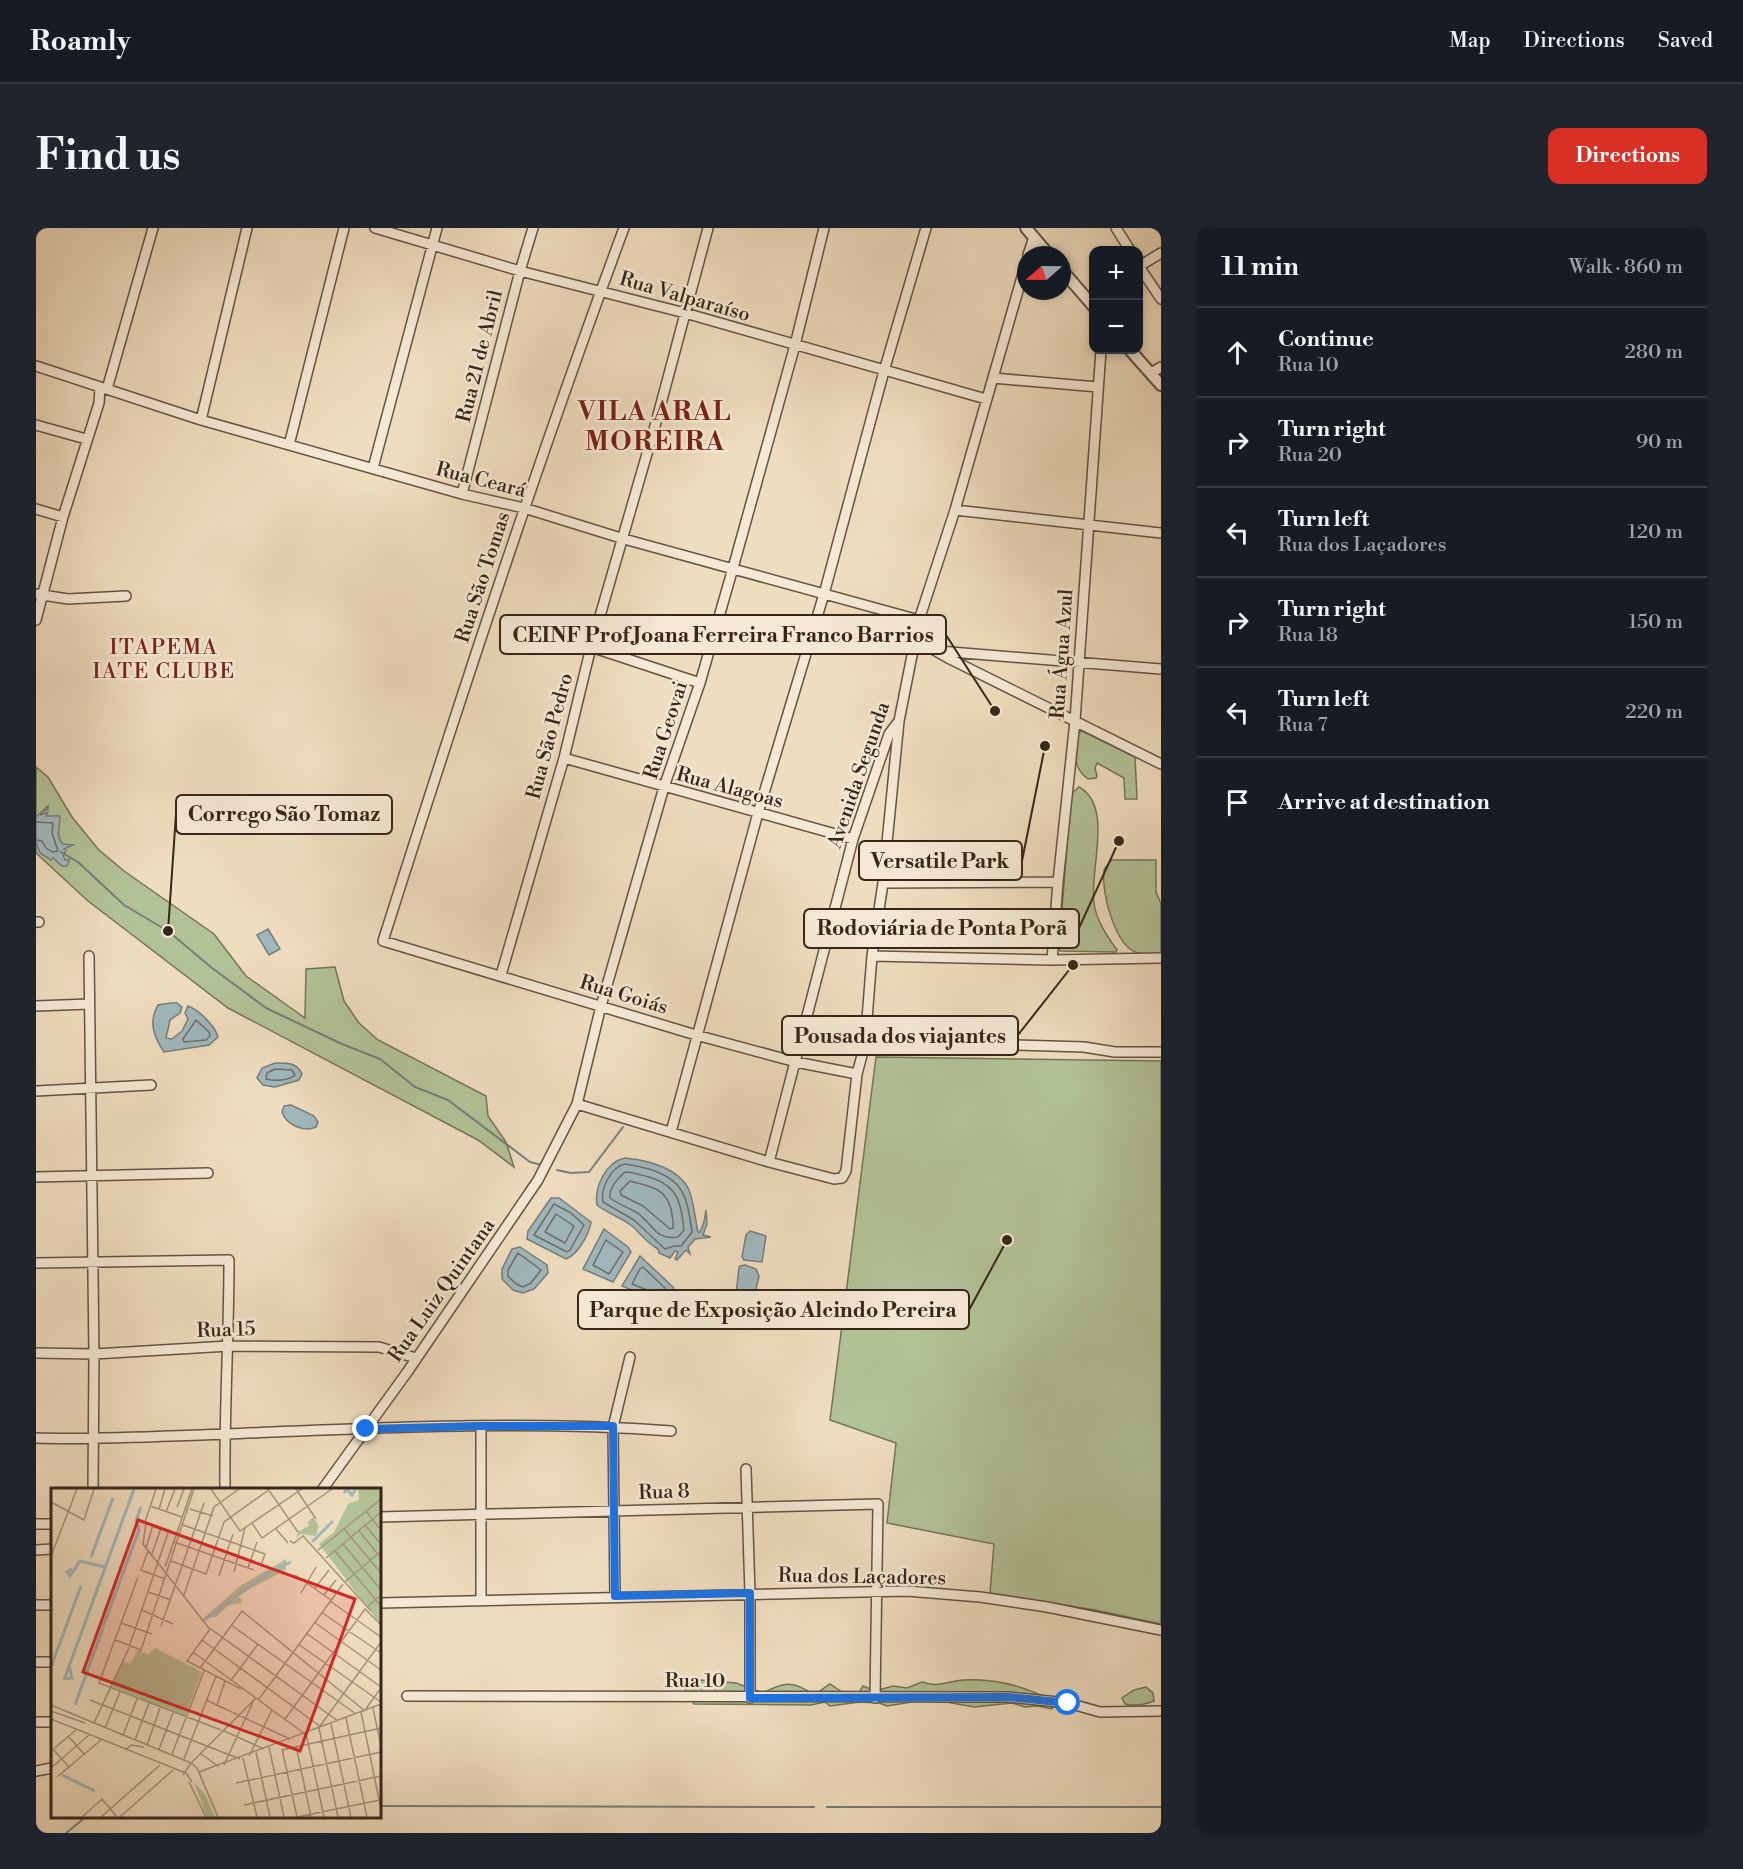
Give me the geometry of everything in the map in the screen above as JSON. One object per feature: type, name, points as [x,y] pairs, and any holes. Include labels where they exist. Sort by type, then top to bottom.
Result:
[{"type":"street","points":[[36,620],[39,595],[153,228]]},
{"type":"street","points":[[201,420],[247,228]]},
{"type":"street","points":[[289,445],[344,228]]},
{"type":"street","name":"Rua Valparaíso","points":[[375,228],[520,271],[685,313],[986,399]]},
{"type":"street","points":[[373,468],[437,228]]},
{"type":"street","name":"Rua 21 de Abril","points":[[462,494],[533,228]]},
{"type":"street","name":"Rua São Tomas","points":[[383,941],[524,508],[624,228]]},
{"type":"street","name":"Rua São Pedro","points":[[501,975],[564,758],[591,647],[624,538],[708,228]]},
{"type":"street","name":"Rua Geovai","points":[[577,1104],[602,1006],[664,787],[700,683],[733,568],[795,345],[824,228]]},
{"type":"street","points":[[671,1132],[758,813],[824,594],[884,371],[926,228]]},
{"type":"street","points":[[1116,228],[1127,246]]},
{"type":"street","points":[[1029,246],[1030,231]]},
{"type":"street","points":[[1030,231],[1042,246]]},
{"type":"street","points":[[1143,264],[1161,253]]},
{"type":"street","points":[[1143,272],[1161,299]]},
{"type":"street","points":[[1071,280],[1090,300]]},
{"type":"street","name":"Avenida Segunda","points":[[769,1162],[853,839],[889,734],[899,722],[919,620],[955,510],[1017,295]]},
{"type":"street","name":"Rua Água Azul","points":[[1053,960],[1058,882],[1075,721],[1101,354]]},
{"type":"street","points":[[1134,354],[1161,385]]},
{"type":"street","name":"Rua Ceará","points":[[36,366],[201,420],[462,494],[524,508],[919,620]]},
{"type":"street","points":[[1151,373],[1161,367]]},
{"type":"street","points":[[993,378],[1098,387]]},
{"type":"street","points":[[36,424],[86,439]]},
{"type":"street","points":[[36,509],[63,517]]},
{"type":"street","points":[[955,510],[1161,533]]},
{"type":"street","points":[[39,595],[68,599],[126,596]]},
{"type":"street","points":[[915,639],[1161,764]]},
{"type":"street","points":[[591,647],[700,683]]},
{"type":"street","points":[[938,651],[1161,669]]},
{"type":"street","points":[[577,1104],[769,1162],[834,1179],[842,1178],[846,1171],[857,1074],[865,1044],[872,956],[883,883],[899,722]]},
{"type":"street","name":"Rua Alagoas","points":[[564,758],[853,839]]},
{"type":"street","points":[[883,883],[1058,882]]},
{"type":"street","name":"Rua Goiás","points":[[383,941],[696,1035],[796,1062],[857,1074]]},
{"type":"street","points":[[89,956],[91,1262],[94,1354],[93,1488]]},
{"type":"street","points":[[872,956],[1053,960],[1161,958]]},
{"type":"street","points":[[36,1006],[89,1004]]},
{"type":"street","points":[[865,1044],[950,1043],[1084,1047],[1115,1052],[1161,1052]]},
{"type":"street","points":[[36,1091],[151,1085]]},
{"type":"street","name":"Rua Luiz Quintana","points":[[323,1488],[416,1358],[538,1179],[577,1104]]},
{"type":"street","points":[[36,1177],[208,1173]]},
{"type":"street","points":[[36,1263],[229,1260],[229,1346],[224,1434],[225,1488]]},
{"type":"street","name":"Rua 15","points":[[36,1353],[94,1354],[229,1346],[379,1347],[416,1358]]},
{"type":"street","points":[[615,1596],[612,1510],[613,1426],[630,1357]]},
{"type":"street","points":[[36,1438],[93,1440],[481,1426],[613,1426],[671,1431]]},
{"type":"street","points":[[481,1426],[481,1599]]},
{"type":"street","points":[[746,1468],[750,1593],[750,1698]]},
{"type":"street","name":"Rua 8","points":[[381,1516],[878,1504],[876,1591]]},
{"type":"street","points":[[875,1698],[876,1591]]},
{"type":"street","name":"Rua dos Laçadores","points":[[381,1603],[907,1591],[980,1597],[1047,1607],[1161,1630]]},
{"type":"street","name":"Rua 10","points":[[407,1696],[1008,1697],[1068,1703],[1100,1712],[1161,1711]]},
{"type":"street","points":[[36,1771],[51,1768]]},
{"type":"green space","points":[[1082,731],[1135,757],[1137,799],[1125,799],[1124,778],[1097,763],[1096,778],[1088,779],[1083,774],[1077,764],[1076,754],[1077,734]]},
{"type":"green space","points":[[36,767],[48,777],[72,817],[98,849],[124,871],[214,934],[246,976],[305,1018],[306,969],[335,967],[344,1001],[359,1023],[378,1040],[486,1096],[488,1116],[506,1142],[514,1167],[478,1140],[228,1008],[88,901],[36,853]]},
{"type":"green space","points":[[1079,787],[1089,796],[1098,824],[1093,890],[1095,909],[1116,952],[1060,951],[1059,948],[1071,794]]},
{"type":"green space","points":[[1112,860],[1156,860],[1156,892],[1161,904],[1161,953],[1138,953],[1130,949],[1116,930],[1107,905],[1104,880],[1105,869]]},
{"type":"green space","points":[[876,1057],[1161,1061],[1161,1624],[1095,1610],[990,1593],[994,1544],[887,1523],[896,1443],[830,1420]]},
{"type":"green space","points":[[700,1680],[736,1683],[763,1693],[777,1686],[789,1684],[801,1687],[814,1695],[830,1684],[845,1694],[858,1694],[863,1686],[875,1691],[893,1686],[907,1688],[922,1682],[938,1684],[964,1680],[988,1680],[1022,1688],[1055,1702],[1052,1709],[1037,1706],[1025,1707],[1012,1703],[974,1707],[946,1702],[918,1701],[887,1706],[860,1702],[830,1706],[825,1702],[811,1705],[694,1704],[685,1690]]},
{"type":"green space","points":[[1146,1687],[1153,1693],[1154,1701],[1140,1705],[1125,1704],[1122,1698],[1134,1690]]},
{"type":"water","points":[[48,806],[48,809],[41,815],[48,812],[46,816],[60,816],[59,838],[63,844],[73,845],[64,849],[66,851],[63,855],[65,860],[70,859],[67,866],[62,866],[53,858],[51,860],[40,853],[36,842],[36,817]]},
{"type":"water","points":[[268,929],[280,949],[269,955],[257,935]]},
{"type":"water","points":[[177,1003],[182,1007],[180,1013],[170,1020],[166,1038],[172,1039],[182,1031],[188,1019],[185,1013],[188,1006],[206,1019],[218,1037],[209,1045],[164,1052],[155,1035],[153,1017],[158,1005]]},
{"type":"water","points":[[275,1063],[291,1064],[297,1067],[302,1074],[299,1080],[275,1087],[263,1085],[257,1078],[262,1068]]},
{"type":"water","points":[[291,1105],[314,1116],[318,1122],[316,1127],[306,1129],[291,1124],[282,1112],[284,1106]]},
{"type":"water","points":[[625,1158],[662,1166],[678,1176],[689,1190],[698,1232],[704,1222],[706,1210],[707,1224],[703,1235],[711,1237],[695,1239],[688,1247],[690,1254],[686,1250],[677,1260],[675,1259],[678,1252],[675,1251],[670,1258],[659,1253],[658,1249],[632,1226],[597,1205],[597,1191],[603,1176],[612,1164]]},
{"type":"water","points":[[551,1198],[559,1198],[591,1222],[582,1243],[575,1253],[566,1259],[527,1239],[528,1231]]},
{"type":"water","points":[[604,1229],[628,1247],[631,1252],[613,1282],[583,1269]]},
{"type":"water","points":[[750,1231],[766,1236],[762,1262],[744,1260],[742,1257],[746,1235]]},
{"type":"water","points":[[520,1247],[547,1265],[548,1273],[534,1289],[523,1293],[513,1290],[502,1279],[502,1269],[512,1249]]},
{"type":"water","points":[[640,1256],[673,1287],[665,1304],[622,1286]]},
{"type":"water","points":[[745,1265],[756,1269],[759,1276],[752,1307],[734,1303],[737,1297],[739,1268]]},
{"type":"waterway","points":[[61,852],[78,862],[124,905],[168,931],[212,968],[266,1008],[342,1044],[380,1059],[415,1087],[448,1100],[530,1162],[542,1165]]},
{"type":"waterway","points":[[557,1170],[571,1173],[589,1172],[623,1127]]},
{"type":"waterway","points":[[381,1806],[814,1807]]},
{"type":"waterway","points":[[827,1807],[1161,1807]]},
{"type":"waterway","points":[[66,1833],[85,1818]]},
{"type":"place","name":"CEINF Prof Joana Ferreira Franco Barrios","points":[[995,711]]},
{"type":"place","name":"Versatile Park","points":[[1045,746]]},
{"type":"place","name":"Rodoviária de Ponta Porã","points":[[1119,841]]},
{"type":"place","name":"Corrego São Tomaz","points":[[168,931]]},
{"type":"place","name":"Pousada dos viajantes","points":[[1073,965]]},
{"type":"place","name":"Parque de Exposição Alcindo Pereira","points":[[1007,1240]]},
{"type":"district","name":"VILA ARAL MOREIRA","points":[[655,426]]},
{"type":"district","name":"ITAPEMA IATE CLUBE","points":[[164,659]]},
{"type":"route","points":[[366,1429],[613,1426],[612,1510],[615,1596],[750,1593],[750,1698],[1008,1697],[1068,1703]]}]
